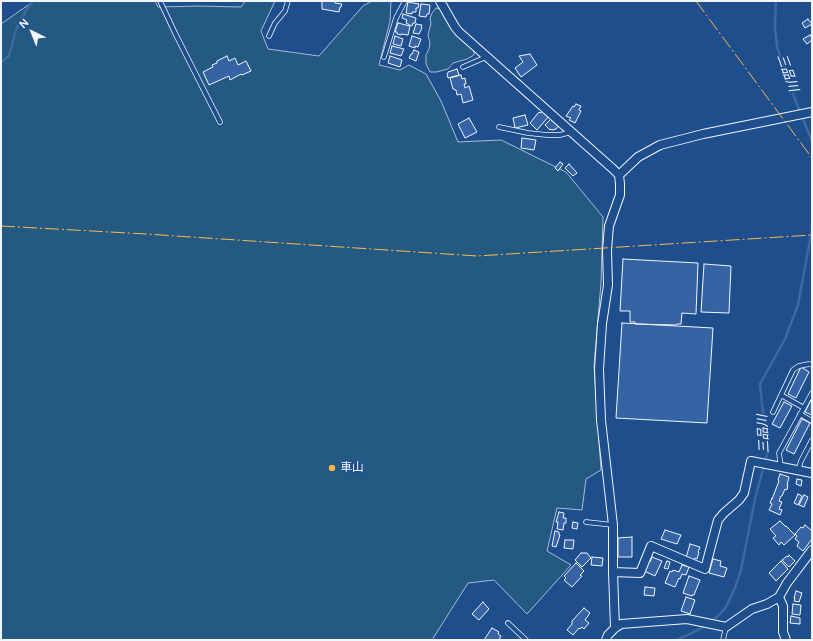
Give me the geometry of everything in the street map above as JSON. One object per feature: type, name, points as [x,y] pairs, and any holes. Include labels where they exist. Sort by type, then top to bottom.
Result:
[{"type":"street","points":[[440,1],[459,32],[619,175],[620,194],[609,226],[608,285],[602,324],[599,369],[601,420],[613,525],[615,628]]},
{"type":"street","points":[[619,175],[638,157],[660,145],[703,134],[812,112]]},
{"type":"street","points":[[613,572],[640,572],[651,546],[705,569],[718,520],[744,492],[751,461],[812,473]]},
{"type":"street","points":[[606,640],[608,635],[621,624],[687,620],[726,627],[752,609],[780,597],[787,583],[812,550]]},
{"type":"street","points":[[780,597],[783,606],[783,632],[786,640]]},
{"type":"lane","points":[[160,1],[220,122]]},
{"type":"lane","points":[[269,36],[275,23],[285,11],[288,1]]},
{"type":"lane","points":[[384,57],[396,18],[405,1]]},
{"type":"lane","points":[[463,67],[487,57]]},
{"type":"lane","points":[[499,127],[521,132],[547,135],[560,135],[572,132]]},
{"type":"lane","points":[[773,412],[793,370],[798,366],[809,364],[812,365]]},
{"type":"lane","points":[[781,468],[779,453],[812,393]]},
{"type":"lane","points":[[781,396],[804,408]]},
{"type":"lane","points":[[800,414],[812,421]]},
{"type":"lane","points":[[798,471],[801,461],[812,440]]},
{"type":"lane","points":[[586,522],[613,525]]},
{"type":"lane","points":[[508,623],[526,640]]},
{"type":"lane","points":[[723,640],[726,627]]},
{"type":"shaded area","points":[[34,1],[155,1],[158,7],[241,7],[245,1],[275,1],[261,31],[268,49],[319,56],[363,6],[372,1],[391,1],[390,21],[379,65],[400,70],[409,65],[426,74],[441,101],[458,142],[501,140],[566,172],[603,217],[601,283],[594,366],[601,470],[586,479],[582,510],[557,508],[547,551],[571,565],[527,614],[494,580],[468,583],[432,640],[1,640],[1,24]]},
{"type":"shaded area","points":[[436,8],[441,9],[474,50],[474,55],[467,59],[453,63],[448,69],[430,72],[426,64],[426,55],[430,43],[428,35],[431,23],[430,18]]},
{"type":"building","points":[[322,1],[335,1],[335,3],[342,4],[339,12],[322,9]]},
{"type":"building","points":[[408,2],[419,4],[418,8],[416,8],[416,12],[412,12],[412,14],[406,13]]},
{"type":"building","points":[[421,4],[430,5],[429,14],[427,14],[426,17],[419,16]]},
{"type":"building","points":[[403,14],[416,18],[415,23],[413,23],[412,26],[406,23],[407,20],[402,18]]},
{"type":"building","points":[[808,19],[812,24],[805,28],[802,23]]},
{"type":"building","points":[[398,23],[410,26],[408,35],[401,35],[395,32]]},
{"type":"building","points":[[416,24],[422,25],[419,34],[413,33]]},
{"type":"building","points":[[810,35],[812,40],[807,44],[803,39]]},
{"type":"building","points":[[395,36],[403,39],[401,46],[393,44]]},
{"type":"building","points":[[412,36],[421,39],[418,47],[415,46],[415,48],[409,46]]},
{"type":"building","points":[[392,46],[404,49],[401,56],[390,53]]},
{"type":"building","points":[[414,50],[419,52],[416,61],[409,58]]},
{"type":"building","points":[[530,54],[537,65],[521,77],[515,68],[523,62],[519,56]]},
{"type":"building","points":[[227,56],[229,61],[235,58],[238,65],[246,61],[251,71],[230,80],[229,76],[209,85],[203,72],[213,67],[212,65],[217,63],[217,61]]},
{"type":"building","points":[[390,56],[402,60],[400,67],[388,63]]},
{"type":"building","points":[[457,69],[459,75],[448,78],[448,72]]},
{"type":"building","points":[[461,75],[462,79],[465,78],[465,88],[469,86],[473,100],[463,103],[461,94],[457,95],[456,90],[453,89],[450,78]]},
{"type":"building","points":[[576,104],[581,106],[579,110],[581,111],[575,123],[569,120],[571,118],[566,116]]},
{"type":"building","points":[[543,111],[549,116],[537,130],[530,123],[539,112],[540,113]]},
{"type":"building","points":[[525,115],[528,125],[515,128],[513,118]]},
{"type":"building","points":[[469,118],[477,132],[465,138],[458,124]]},
{"type":"building","points":[[552,118],[560,124],[556,129],[550,130],[545,125]]},
{"type":"building","points":[[522,138],[536,140],[534,150],[521,148]]},
{"type":"building","points":[[560,162],[563,164],[558,171],[555,168]]},
{"type":"building","points":[[569,164],[577,173],[573,176],[565,168]]},
{"type":"building","points":[[623,259],[698,263],[696,314],[682,313],[681,324],[676,325],[635,324],[635,322],[630,322],[630,311],[620,311]]},
{"type":"building","points":[[704,264],[731,266],[729,313],[701,312]]},
{"type":"building","points":[[622,323],[713,328],[707,423],[616,418]]},
{"type":"building","points":[[801,367],[809,372],[796,398],[788,394]]},
{"type":"building","points":[[812,398],[812,415],[805,412]]},
{"type":"building","points":[[784,402],[792,406],[780,428],[772,424]]},
{"type":"building","points":[[802,419],[810,423],[794,454],[786,450]]},
{"type":"building","points":[[780,474],[789,477],[787,490],[785,489],[779,501],[782,502],[779,509],[782,510],[780,515],[769,510]]},
{"type":"building","points":[[797,479],[802,480],[801,486],[796,484]]},
{"type":"building","points":[[798,494],[802,496],[798,505],[794,503]]},
{"type":"building","points":[[804,495],[808,497],[804,507],[799,505]]},
{"type":"building","points":[[559,512],[564,513],[563,518],[566,518],[566,523],[564,523],[563,530],[557,529],[558,522],[556,522]]},
{"type":"building","points":[[780,521],[795,535],[784,545],[781,542],[779,545],[773,538],[776,536],[770,529]]},
{"type":"building","points":[[573,522],[578,523],[577,529],[572,528]]},
{"type":"building","points":[[805,525],[812,531],[812,539],[803,551],[797,546],[799,542],[795,539],[797,536],[795,534]]},
{"type":"building","points":[[665,530],[681,535],[677,544],[661,539]]},
{"type":"building","points":[[555,531],[559,532],[560,535],[556,547],[552,546]]},
{"type":"building","points":[[632,537],[632,557],[618,557],[618,538]]},
{"type":"building","points":[[565,540],[574,540],[573,549],[564,548]]},
{"type":"building","points":[[690,544],[700,547],[697,559],[695,558],[694,560],[686,558]]},
{"type":"building","points":[[581,553],[587,553],[591,558],[582,567],[575,560]]},
{"type":"building","points":[[789,555],[795,561],[789,567],[782,560]]},
{"type":"building","points":[[592,557],[603,558],[602,566],[591,565]]},
{"type":"building","points":[[652,557],[662,561],[655,576],[644,571]]},
{"type":"building","points":[[713,559],[721,561],[720,566],[727,568],[724,577],[709,573]]},
{"type":"building","points":[[667,561],[670,562],[668,569],[664,568]]},
{"type":"building","points":[[781,561],[788,569],[776,581],[769,573]]},
{"type":"building","points":[[576,563],[584,571],[580,575],[582,576],[572,587],[564,580],[566,578],[564,576]]},
{"type":"building","points":[[682,565],[689,567],[686,575],[682,574],[675,587],[665,583],[670,571],[672,572],[673,570],[679,572]]},
{"type":"building","points":[[689,576],[700,580],[694,595],[692,596],[683,593]]},
{"type":"building","points":[[645,587],[655,588],[654,596],[644,595]]},
{"type":"building","points":[[796,591],[802,593],[799,602],[794,601]]},
{"type":"building","points":[[686,597],[695,600],[690,614],[681,611]]},
{"type":"building","points":[[483,602],[489,609],[479,620],[472,614]]},
{"type":"building","points":[[793,604],[801,605],[800,615],[792,614]]},
{"type":"building","points":[[584,608],[590,613],[585,620],[589,623],[584,629],[582,627],[580,629],[579,628],[573,635],[567,630],[572,624],[572,621]]},
{"type":"building","points":[[791,616],[800,618],[800,624],[790,623]]},
{"type":"building","points":[[492,628],[499,632],[498,634],[501,636],[499,640],[484,640]]},
{"type":"waterway","points":[[1,62],[9,56],[16,30],[32,1]]},
{"type":"waterway","name":"三品川","points":[[776,1],[775,26],[777,47],[796,102],[812,141]]},
{"type":"waterway","name":"三品川","points":[[711,621],[726,607],[735,588],[741,570],[755,499],[768,451],[760,384],[785,339],[798,305],[812,229]]},
{"type":"waterway","name":"三品川","points":[[677,640],[705,626]]},
{"type":"power","points":[[696,1],[812,158]]},
{"type":"power","points":[[1,226],[477,256],[812,235]]},
{"type":"place","name":"車山","points":[[332,468]]}]
